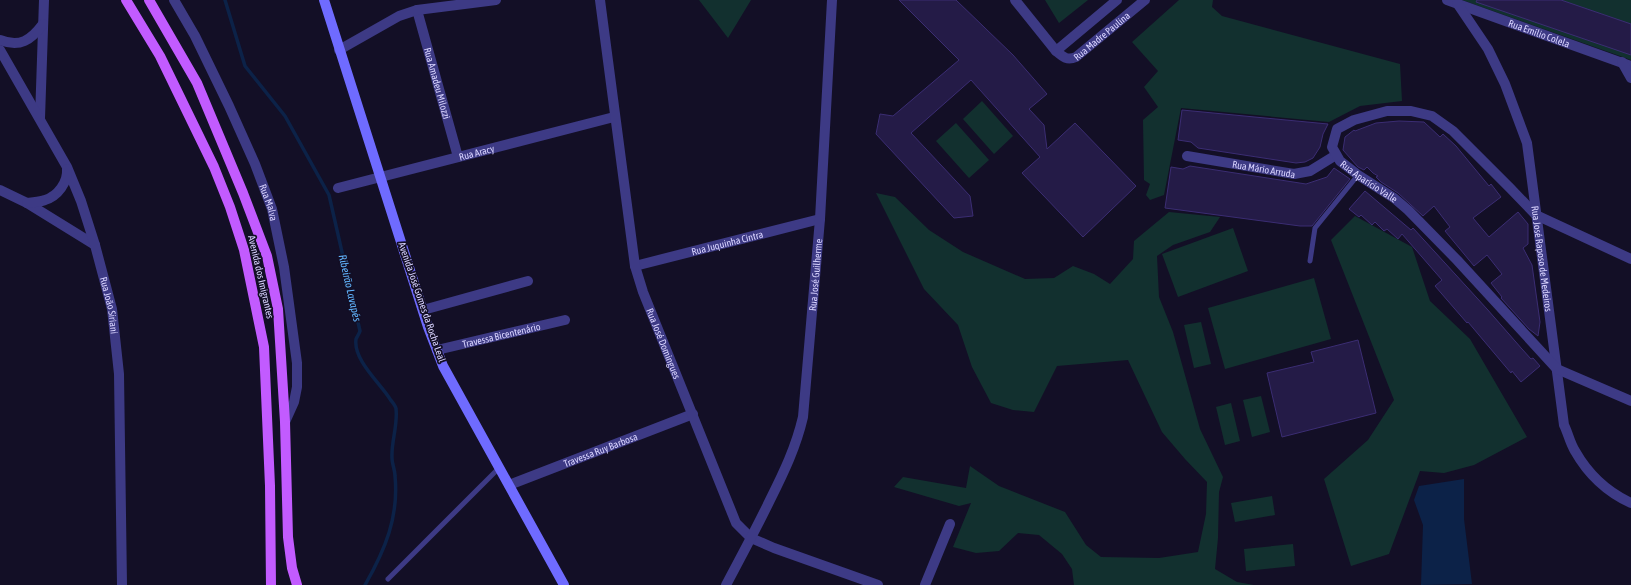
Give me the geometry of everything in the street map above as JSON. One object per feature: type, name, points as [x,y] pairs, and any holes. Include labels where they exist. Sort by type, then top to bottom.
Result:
[{"type":"main road","name":"Avenida dos Imigrantes","points":[[126,0],[160,56],[214,167],[230,207],[244,250],[264,347],[270,486],[271,585]]},
{"type":"main road","name":"Avenida dos Imigrantes","points":[[149,0],[197,83],[243,193],[267,256],[278,309],[285,422],[288,536],[292,568],[297,585]]},
{"type":"main road","name":"Avenida José Gomes da Rocha Leal","points":[[324,0],[422,310],[443,366],[564,585]]},
{"type":"street","points":[[40,118],[44,0]]},
{"type":"street","name":"Rua Malva","points":[[174,0],[195,36],[229,106],[255,164],[272,209],[284,267],[297,363],[297,387],[294,402],[285,422]]},
{"type":"street","points":[[339,50],[399,16],[417,10],[496,0]]},
{"type":"street","name":"Rua José Domingues","points":[[600,0],[614,117],[635,266],[643,292],[736,524],[752,538],[774,548],[878,585]]},
{"type":"street","name":"Rua José Guilherme","points":[[726,585],[752,538],[791,458],[798,438],[803,416],[820,219],[832,0]]},
{"type":"street","name":"Rua Madre Paulina","points":[[1015,0],[1056,51],[1064,58],[1069,59],[1076,57],[1145,0]]},
{"type":"street","name":"Rua Madre Paulina","points":[[1056,51],[1117,0]]},
{"type":"street","name":"Rua Emílio Colela","points":[[1447,0],[1626,64]]},
{"type":"street","name":"Rua José Raposo de Medeiros","points":[[1457,3],[1488,49],[1518,115],[1527,143],[1564,425],[1574,450],[1590,474],[1617,497],[1631,503]]},
{"type":"street","name":"Rua Amadeu Milozzi","points":[[417,10],[458,157]]},
{"type":"street","points":[[0,40],[8,43],[22,43],[34,36],[43,24]]},
{"type":"street","name":"Rua João Siriani","points":[[0,50],[67,167],[81,201],[95,245],[112,310],[119,374],[122,585]]},
{"type":"street","points":[[1626,64],[1631,78]]},
{"type":"street","name":"Rua Aparício Valle","points":[[1536,215],[1453,131],[1432,116],[1411,111],[1387,111],[1370,114],[1337,129],[1332,143],[1332,148],[1340,161],[1394,198],[1408,210],[1457,260],[1557,369]]},
{"type":"street","name":"Rua Aracy","points":[[338,188],[614,117]]},
{"type":"street","name":"Rua Mário Arruda","points":[[1187,156],[1294,174],[1310,171],[1336,155]]},
{"type":"street","points":[[27,203],[45,201],[55,195],[64,185],[68,176],[67,167]]},
{"type":"street","points":[[0,190],[27,203],[95,245]]},
{"type":"street","points":[[1536,215],[1631,259]]},
{"type":"street","name":"Rua Juquinha Cintra","points":[[635,266],[820,219]]},
{"type":"street","points":[[422,310],[528,281]]},
{"type":"street","name":"Travessa Bicentenário","points":[[437,350],[565,320]]},
{"type":"street","points":[[1557,369],[1631,401]]},
{"type":"street","name":"Travessa Ruy Barbosa","points":[[509,486],[693,414]]},
{"type":"street","points":[[925,585],[950,524]]},
{"type":"lane","points":[[1310,261],[1315,228],[1358,174]]},
{"type":"lane","points":[[388,579],[499,468]]},
{"type":"green space","points":[[699,0],[751,0],[728,38]]},
{"type":"green space","points":[[1045,0],[1088,0],[1059,23]]},
{"type":"green space","points":[[1179,0],[1213,0],[1212,7],[1222,16],[1400,64],[1402,101],[1360,106],[1329,122],[1181,108],[1164,195],[1150,200],[1146,195],[1150,184],[1144,180],[1143,120],[1158,107],[1144,87],[1158,71],[1132,42]]},
{"type":"green space","points":[[1462,0],[1631,0],[1631,60]]},
{"type":"green space","points":[[982,101],[1013,136],[994,154],[963,119]]},
{"type":"green space","points":[[956,123],[989,160],[969,178],[936,141]]},
{"type":"green space","points":[[876,193],[895,197],[929,230],[963,252],[1025,279],[1054,278],[1073,266],[1094,274],[1110,284],[1133,259],[1134,241],[1169,212],[1220,217],[1210,232],[1173,245],[1157,256],[1159,297],[1173,332],[1200,429],[1223,477],[1219,492],[1218,538],[1215,569],[1237,582],[1254,585],[1074,585],[1072,569],[1062,554],[1039,535],[1018,533],[999,551],[976,553],[953,547],[971,503],[959,506],[894,487],[903,477],[966,488],[970,466],[999,486],[1065,512],[1086,545],[1101,557],[1159,558],[1198,552],[1206,514],[1207,482],[1162,432],[1128,360],[1057,366],[1034,412],[1013,410],[991,403],[972,367],[958,325],[924,289]]},
{"type":"green space","points":[[1355,216],[1412,247],[1430,301],[1470,339],[1527,437],[1474,465],[1444,473],[1420,471],[1389,554],[1351,566],[1324,479],[1368,440],[1394,400],[1331,240]]},
{"type":"green space","points":[[1233,228],[1248,271],[1178,297],[1162,254]]},
{"type":"green space","points":[[1314,278],[1331,339],[1225,369],[1208,308]]},
{"type":"green space","points":[[1201,322],[1211,364],[1194,368],[1184,325]]},
{"type":"green space","points":[[1261,396],[1270,432],[1252,437],[1243,400]]},
{"type":"green space","points":[[1231,403],[1240,441],[1225,445],[1216,407]]},
{"type":"green space","points":[[1272,496],[1275,515],[1235,522],[1231,503]]},
{"type":"green space","points":[[1293,544],[1295,566],[1246,571],[1244,549]]},
{"type":"water","points":[[1464,479],[1464,519],[1472,584],[1421,585],[1423,525],[1414,500],[1419,486]]},
{"type":"building","points":[[899,0],[956,0],[1013,55],[1047,94],[1029,109],[1044,125],[1047,149],[1075,123],[1136,186],[1083,237],[1022,173],[1040,157],[971,80],[911,133],[970,196],[973,216],[954,218],[876,134],[880,114],[893,116],[959,60]]},
{"type":"building","points":[[1477,0],[1561,0],[1631,24],[1631,55],[1476,2]]},
{"type":"building","points":[[1182,110],[1328,124],[1323,134],[1320,147],[1313,158],[1305,162],[1296,163],[1198,148],[1191,142],[1178,140]]},
{"type":"building","points":[[1399,121],[1424,122],[1440,137],[1443,134],[1456,146],[1489,186],[1491,184],[1501,197],[1473,218],[1489,237],[1518,212],[1528,224],[1528,244],[1523,248],[1532,265],[1540,322],[1538,336],[1529,329],[1501,298],[1502,297],[1491,283],[1502,274],[1487,255],[1474,266],[1445,231],[1450,227],[1434,206],[1423,216],[1398,193],[1381,182],[1376,177],[1378,176],[1367,167],[1364,170],[1358,167],[1343,150],[1345,137],[1354,130],[1355,131],[1376,123]]},
{"type":"building","points":[[1190,166],[1306,184],[1327,177],[1334,168],[1350,179],[1312,226],[1300,226],[1165,208],[1171,167],[1183,169]]},
{"type":"building","points":[[1365,191],[1411,230],[1413,228],[1531,359],[1533,358],[1540,366],[1521,382],[1512,371],[1511,373],[1435,286],[1442,280],[1402,234],[1398,239],[1387,229],[1384,231],[1375,222],[1372,225],[1361,215],[1359,217],[1349,209]]},
{"type":"building","points":[[1358,340],[1376,413],[1282,437],[1267,373],[1314,362],[1311,352]]},
{"type":"waterway","name":"Ribeirão Lavapés","points":[[225,0],[245,66],[285,116],[329,195],[360,331],[356,339],[356,347],[368,371],[396,408],[392,452],[396,491],[393,519],[379,559],[365,585]]}]
